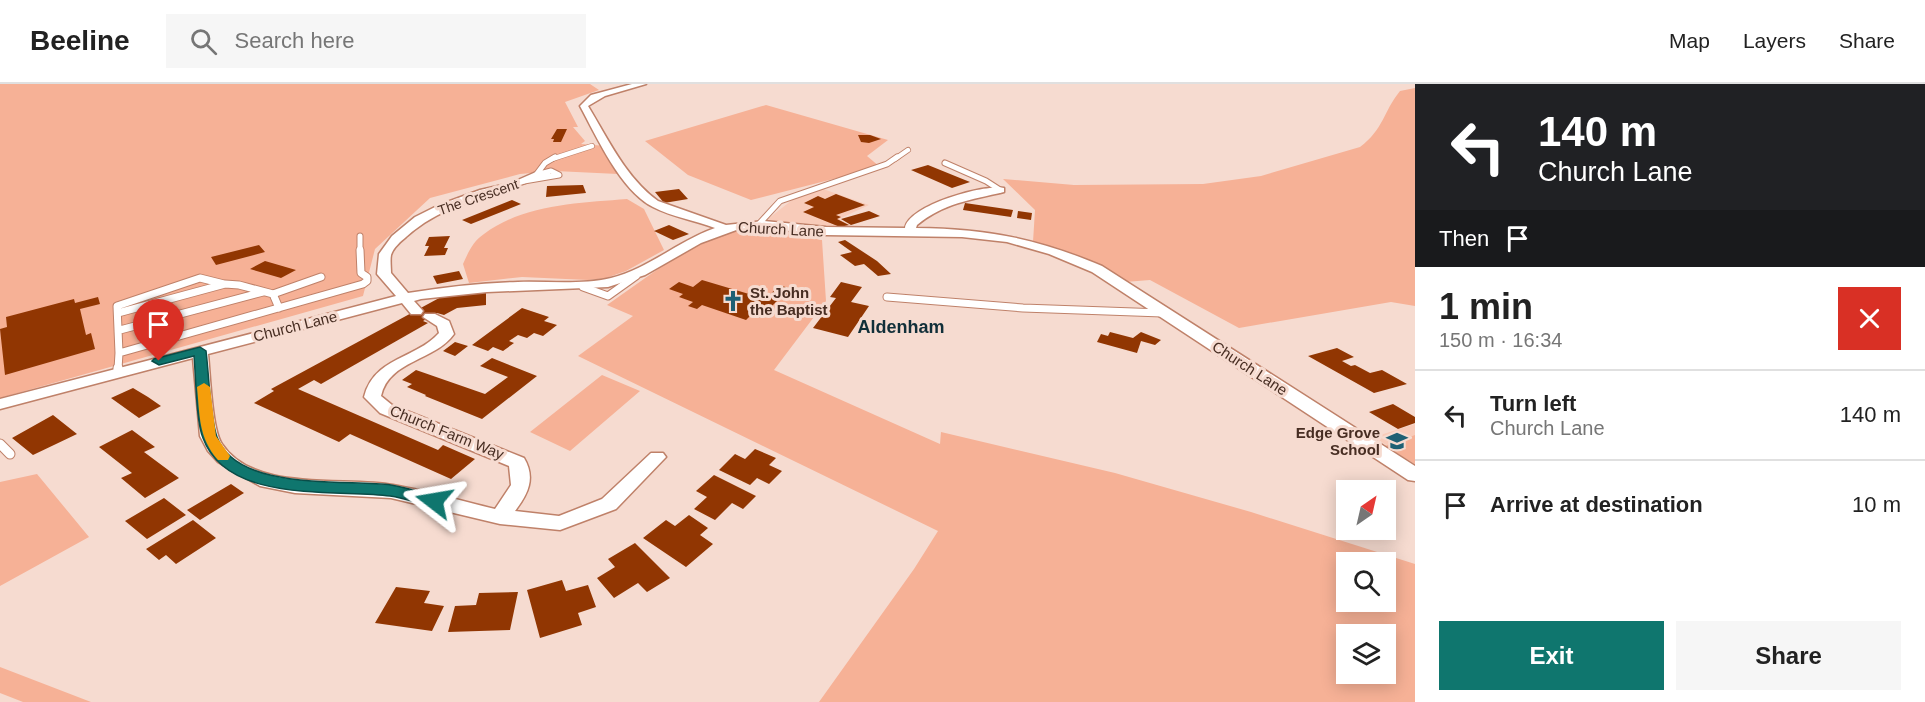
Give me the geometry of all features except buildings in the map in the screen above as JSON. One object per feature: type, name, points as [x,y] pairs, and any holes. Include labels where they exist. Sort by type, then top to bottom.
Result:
[{"type":"street","points":[[642,84],[597,96],[586,101],[584,106],[622,168],[648,200],[724,228]]},
{"type":"street","name":"The Crescent","points":[[384,274],[385,254],[396,238],[419,219],[463,200],[536,175]]},
{"type":"street","points":[[910,232],[911,224],[939,205],[1000,190]]},
{"type":"street","name":"Church Lane","points":[[0,404],[405,298],[470,289],[536,286],[584,287],[636,276],[683,248],[724,228],[758,225],[829,232],[983,235],[1049,249],[1097,269],[1415,475]]},
{"type":"street","points":[[384,274],[405,298]]},
{"type":"street","name":"Church Farm Way","points":[[405,298],[423,314],[444,324],[447,334],[438,344],[387,371],[376,383],[372,397],[386,409],[517,462],[522,471],[522,483],[500,517]]},
{"type":"street","points":[[200,351],[209,436],[214,447],[238,468],[260,479],[295,486],[391,491],[500,517],[560,523],[609,504],[657,457]]},
{"type":"lane","name":"The Crescent","points":[[536,175],[539,167],[564,154],[592,147]]},
{"type":"lane","points":[[758,225],[780,201],[887,164],[908,150]]},
{"type":"lane","points":[[945,163],[986,181],[1000,190]]},
{"type":"lane","points":[[524,181],[559,175],[555,171],[536,175]]},
{"type":"lane","points":[[360,236],[361,273],[367,277],[384,274]]},
{"type":"lane","points":[[118,372],[120,330],[117,306],[200,278],[273,294],[321,277]]},
{"type":"lane","points":[[119,353],[363,284],[367,281],[367,277]]},
{"type":"lane","points":[[118,313],[225,284]]},
{"type":"lane","points":[[120,330],[263,291]]},
{"type":"lane","points":[[273,294],[279,308]]},
{"type":"lane","points":[[887,297],[1023,308],[1166,313]]},
{"type":"lane","points":[[0,444],[10,454]]},
{"type":"shaded area","points":[[0,84],[590,84],[599,90],[565,102],[578,127],[573,127],[585,141],[581,144],[606,146],[618,174],[555,171],[520,174],[430,198],[375,249],[363,296],[0,398]]},
{"type":"shaded area","points":[[1415,88],[1415,306],[1391,302],[1239,328],[1150,280],[1125,282],[1033,242],[1035,210],[1003,179],[1074,185],[1203,184],[1261,176],[1360,147],[1379,127],[1400,91]]},
{"type":"shaded area","points":[[766,105],[888,140],[867,156],[880,167],[751,200],[688,175],[645,141]]},
{"type":"shaded area","points":[[823,189],[869,205],[839,219],[855,228],[842,229],[774,222],[768,219],[792,200]]},
{"type":"shaded area","points":[[627,199],[644,209],[664,250],[626,271],[606,278],[588,280],[522,277],[469,283],[463,264],[469,252],[480,237],[500,224],[516,216],[552,207]]},
{"type":"shaded area","points":[[761,228],[822,240],[826,301],[774,370],[940,444],[941,432],[1115,473],[1251,512],[1377,552],[1336,552],[1336,612],[1396,612],[1396,558],[1415,564],[1415,702],[819,702],[914,569],[938,531],[578,356],[633,316],[607,305],[685,250],[728,229]]},
{"type":"shaded area","points":[[602,375],[640,391],[570,451],[530,432]]},
{"type":"shaded area","name":"Edge Grove School","points":[[1415,424],[1415,464],[1374,437]]},
{"type":"shaded area","points":[[1415,435],[1415,464],[1385,446]]},
{"type":"shaded area","points":[[37,474],[89,537],[0,586],[0,482]]},
{"type":"shaded area","points":[[0,667],[91,702],[23,702],[0,693]]},
{"type":"slow traffic","points":[[204,387],[209,436],[214,447],[223,456]]},
{"type":"place","name":"St. John the Baptist","points":[[733,301]]},
{"type":"place","name":"Edge Grove School","points":[[1397,441]]},
{"type":"district","name":"Aldenham","points":[[901,327]]},
{"type":"route","points":[[159,361],[200,351],[209,436],[214,447],[238,468],[260,479],[295,486],[391,491],[434,501]]}]
